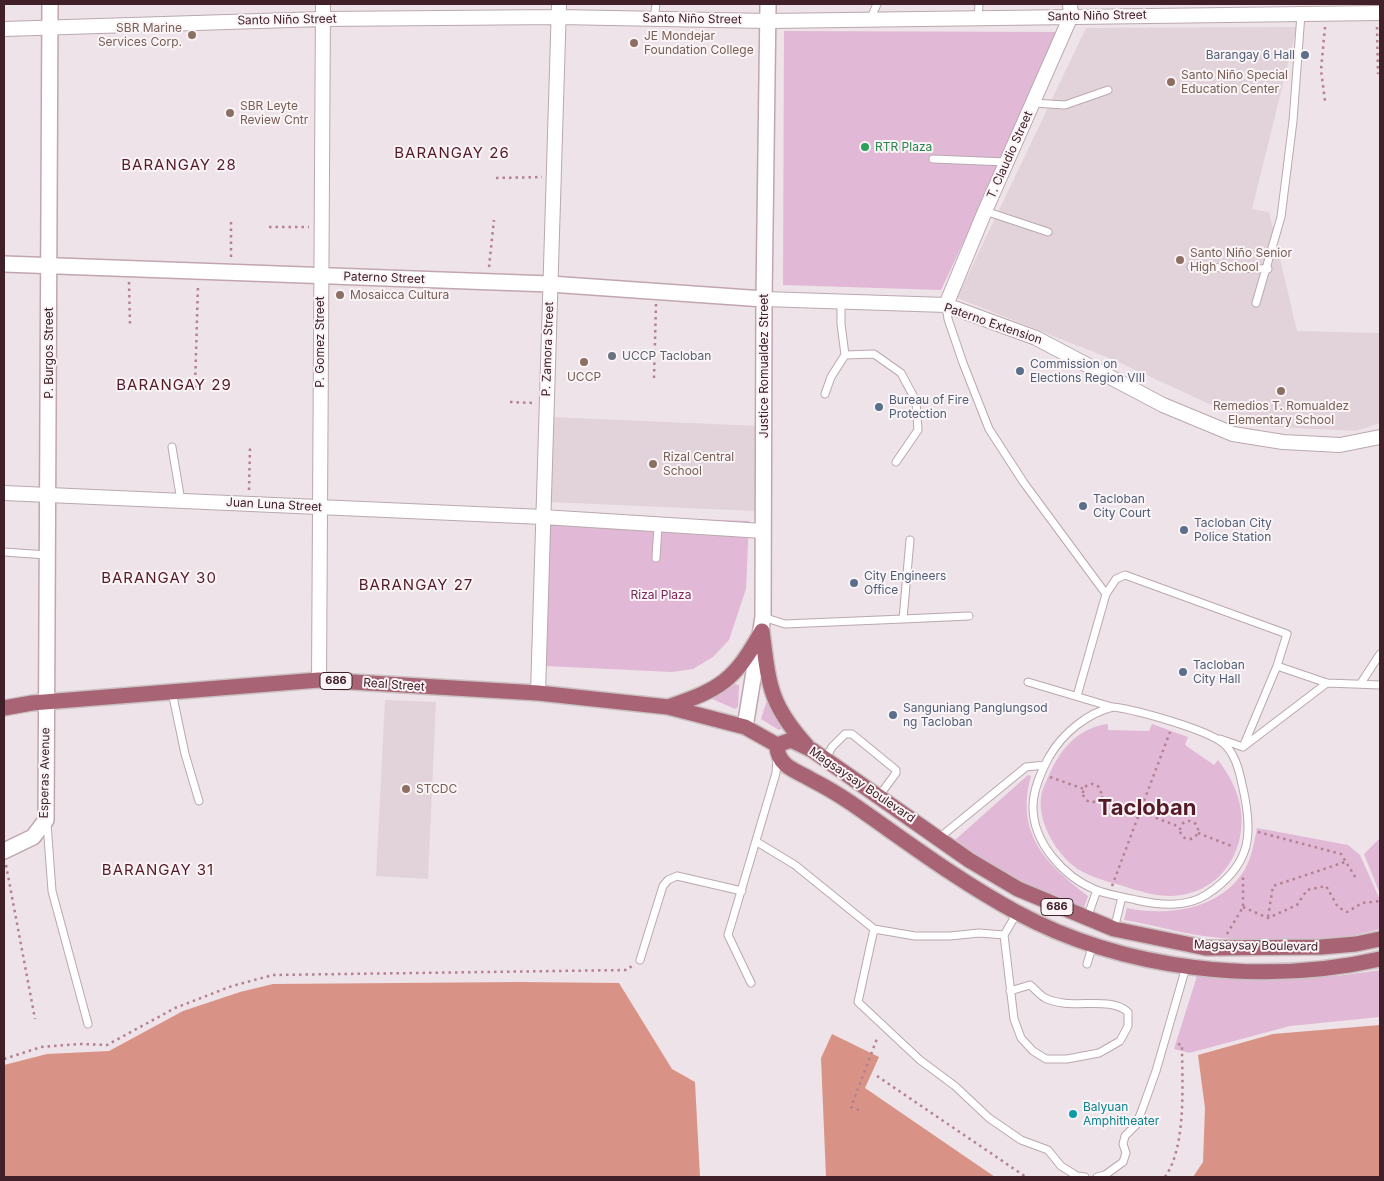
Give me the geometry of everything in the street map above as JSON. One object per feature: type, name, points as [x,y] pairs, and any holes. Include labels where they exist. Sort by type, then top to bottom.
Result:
[{"type":"main road","name":"P. Burgos Street","points":[[46,702],[50,4]]},
{"type":"main road","name":"Justice Romualdez Street","points":[[745,726],[763,624],[764,299],[768,4]]},
{"type":"main road","name":"Paterno Street","points":[[4,264],[489,281],[657,290],[764,299]]},
{"type":"main road","points":[[668,707],[720,686],[746,660],[763,624]]},
{"type":"main road","points":[[763,624],[769,686],[776,703],[790,727],[809,749]]},
{"type":"main road","name":"Real Street","points":[[4,708],[46,702],[319,680],[538,693],[668,707],[745,726],[777,745]]},
{"type":"main road","name":"Esperas Avenue","points":[[5,858],[33,837],[46,820],[46,702]]},
{"type":"main road","name":"Magsaysay Boulevard","points":[[1380,939],[1356,944],[1283,949],[1206,948],[1114,929],[1027,894],[969,860],[826,758],[791,740],[777,745],[780,758],[788,767],[832,790],[958,879],[1017,913],[1087,942],[1186,967],[1285,970],[1358,964],[1380,959]]},
{"type":"main road","points":[[866,814],[879,796]]},
{"type":"main road","points":[[1017,913],[1027,894]]},
{"type":"main road","points":[[1086,919],[1087,942]]},
{"type":"main road","points":[[1109,949],[1114,929]]},
{"type":"street","name":"P. Gomez Street","points":[[319,680],[320,228],[323,4]]},
{"type":"street","name":"Santo Niño Street","points":[[4,28],[559,10],[654,19],[768,21],[871,18],[979,10],[1301,14],[1379,13]]},
{"type":"street","name":"P. Zamora Street","points":[[538,693],[559,10]]},
{"type":"street","name":"T. Claudio Street","points":[[946,305],[985,211],[1034,103],[1071,10]]},
{"type":"street","name":"Paterno Extension","points":[[764,299],[946,305],[1036,338],[1163,405],[1233,434],[1283,442],[1340,445],[1380,437]]},
{"type":"street","name":"Juan Luna Street","points":[[4,493],[543,517],[658,526],[763,531]]},
{"type":"lane","points":[[654,19],[656,4]]},
{"type":"lane","points":[[871,18],[877,4]]},
{"type":"lane","points":[[1256,303],[1268,269],[1281,217],[1293,121],[1301,14]]},
{"type":"lane","points":[[1034,103],[1064,105],[1108,90]]},
{"type":"lane","points":[[933,159],[1007,162]]},
{"type":"lane","points":[[985,211],[1048,232]]},
{"type":"lane","points":[[1192,267],[1268,269]]},
{"type":"lane","points":[[824,394],[845,355],[841,324],[841,302]]},
{"type":"lane","points":[[946,305],[954,336],[989,430],[1024,483],[1106,594]]},
{"type":"lane","points":[[845,355],[874,354],[901,373],[916,401],[918,430],[896,462]]},
{"type":"lane","points":[[172,447],[181,501]]},
{"type":"lane","points":[[656,558],[658,526]]},
{"type":"lane","points":[[903,618],[910,540]]},
{"type":"lane","points":[[4,552],[47,555]]},
{"type":"lane","points":[[1077,696],[1106,594],[1116,579],[1125,575],[1284,633],[1287,638],[1277,666],[1243,747]]},
{"type":"lane","points":[[763,624],[969,616]]},
{"type":"lane","points":[[1361,683],[1380,654]]},
{"type":"lane","points":[[1277,666],[1327,683],[1380,685]]},
{"type":"lane","points":[[1028,682],[1113,707],[1133,710],[1243,747]]},
{"type":"lane","points":[[1243,747],[1327,683]]},
{"type":"lane","points":[[172,691],[185,754],[199,801]]},
{"type":"lane","points":[[1113,707],[1100,710],[1072,729],[1058,743],[1041,773],[1035,791],[1033,808],[1042,839],[1056,862],[1074,877],[1097,890],[1122,897],[1167,905],[1202,897],[1233,873],[1244,851],[1250,830],[1248,806],[1236,762],[1224,744],[1211,736]]},
{"type":"lane","points":[[826,758],[832,747],[845,734],[852,734],[896,770],[896,773],[879,796]]},
{"type":"lane","points":[[751,983],[728,935],[776,773],[777,745]]},
{"type":"lane","points":[[939,838],[1026,767],[1045,765]]},
{"type":"lane","points":[[46,820],[52,869],[52,891],[88,1024]]},
{"type":"lane","points":[[757,842],[795,865],[874,929],[915,936],[1004,935]]},
{"type":"lane","points":[[640,960],[663,886],[668,880],[677,876],[742,891]]},
{"type":"lane","points":[[1086,919],[1097,890]]},
{"type":"lane","points":[[1114,929],[1122,897]]},
{"type":"lane","points":[[1010,991],[1030,985],[1046,998],[1072,1004],[1113,1003],[1128,1012],[1128,1026],[1120,1041],[1099,1053],[1066,1059],[1046,1059],[1033,1051],[1021,1038],[1014,1019],[1010,991],[1004,935],[1017,913]]},
{"type":"lane","points":[[874,929],[858,1002],[920,1060],[955,1086],[989,1118],[1021,1140],[1048,1150],[1061,1166],[1077,1176],[1085,1177]]},
{"type":"lane","points":[[1087,942],[1087,964]]},
{"type":"lane","points":[[1097,1177],[1105,1175],[1123,1162],[1126,1153],[1123,1144],[1125,1136],[1136,1125],[1142,1110],[1156,1071],[1186,967]]},
{"type":"path","points":[[1378,74],[1379,13]]},
{"type":"path","points":[[1325,101],[1322,70],[1326,14]]},
{"type":"path","points":[[496,178],[553,177]]},
{"type":"path","points":[[489,281],[494,220]]},
{"type":"path","points":[[231,222],[232,272]]},
{"type":"path","points":[[269,227],[320,228]]},
{"type":"path","points":[[129,268],[130,326]]},
{"type":"path","points":[[195,388],[198,271]]},
{"type":"path","points":[[654,378],[657,290]]},
{"type":"path","points":[[510,402],[547,404]]},
{"type":"path","points":[[248,504],[250,448]]},
{"type":"path","points":[[1109,893],[1173,723]]},
{"type":"path","points":[[1041,773],[1084,789]]},
{"type":"path","points":[[1094,784],[1101,790],[1101,796],[1095,803],[1089,802],[1084,798],[1084,789],[1088,785],[1094,784]]},
{"type":"path","points":[[1101,796],[1180,827]]},
{"type":"path","points":[[1191,820],[1196,824],[1198,833],[1192,839],[1185,838],[1181,835],[1180,827],[1185,821],[1191,820]]},
{"type":"path","points":[[1250,830],[1341,854],[1357,880]]},
{"type":"path","points":[[1198,833],[1244,851],[1243,907],[1226,935]]},
{"type":"path","points":[[5,858],[35,1019]]},
{"type":"path","points":[[1268,918],[1273,886],[1345,862]]},
{"type":"path","points":[[1243,907],[1268,918],[1297,905],[1307,890],[1326,886],[1338,907],[1347,912],[1362,902],[1380,901]]},
{"type":"path","points":[[4,1059],[41,1047],[80,1044],[107,1045],[174,1008],[232,986],[273,976],[627,970],[640,960]]},
{"type":"path","points":[[858,1110],[851,1107],[882,1025]]},
{"type":"path","points":[[1165,1177],[1172,1167],[1180,1124],[1182,1045]]},
{"type":"path","points":[[877,1076],[1026,1177]]},
{"type":"shaded area","points":[[1297,27],[1252,209],[1269,212],[1297,331],[1380,333],[1380,423],[1355,431],[1257,426],[1114,360],[957,298],[1086,28]]},
{"type":"shaded area","name":"Rizal Central School","points":[[551,417],[759,426],[755,511],[548,502]]},
{"type":"shaded area","name":"STCDC","points":[[385,700],[436,702],[428,879],[376,876]]},
{"type":"shaded area","points":[[619,983],[672,1069],[695,1082],[700,1177],[4,1177],[4,1065],[47,1054],[109,1051],[183,1011],[240,992],[273,984]]},
{"type":"shaded area","points":[[1380,1025],[1380,1177],[1193,1177],[1203,1162],[1205,1108],[1198,1055],[1273,1034]]},
{"type":"shaded area","points":[[832,1034],[879,1057],[865,1088],[995,1177],[826,1177],[821,1058]]},
{"type":"green space","points":[[784,31],[1062,32],[941,290],[783,285]]},
{"type":"green space","name":"Rizal Plaza","points":[[550,514],[749,521],[746,589],[729,640],[713,657],[693,669],[672,672],[545,666]]},
{"type":"green space","points":[[734,684],[739,685],[738,707],[735,709],[712,699]]},
{"type":"green space","points":[[767,700],[783,728],[779,730],[761,719]]},
{"type":"green space","points":[[1108,724],[1108,730],[1149,731],[1152,724],[1188,737],[1185,745],[1214,765],[1218,760],[1224,768],[1238,796],[1241,816],[1240,837],[1237,849],[1225,870],[1207,886],[1184,895],[1171,896],[1141,891],[1083,872],[1071,864],[1053,843],[1045,825],[1041,806],[1042,791],[1050,773],[1066,747],[1080,734],[1089,729]]},
{"type":"green space","points":[[1028,775],[1031,776],[1027,796],[1027,815],[1031,831],[1047,859],[1059,872],[1088,896],[1083,910],[1000,872],[955,840]]},
{"type":"green space","points":[[1257,828],[1348,845],[1360,855],[1380,900],[1380,929],[1336,938],[1269,941],[1203,936],[1124,920],[1127,908],[1143,911],[1176,910],[1193,907],[1223,893],[1235,883],[1245,869],[1251,854]]},
{"type":"green space","points":[[1380,838],[1380,894],[1364,854]]},
{"type":"green space","points":[[1380,970],[1380,1017],[1290,1026],[1189,1053],[1174,1049],[1197,976],[1312,977]]},
{"type":"place","name":"SBR Marine Services Corp.","points":[[192,35]]},
{"type":"place","name":"JE Mondejar Foundation College","points":[[634,43]]},
{"type":"place","name":"Barangay 6 Hall","points":[[1305,55]]},
{"type":"place","name":"Santo Niño Special Education Center","points":[[1171,82]]},
{"type":"place","name":"SBR Leyte Review Cntr","points":[[230,113]]},
{"type":"place","name":"RTR Plaza","points":[[865,147]]},
{"type":"place","name":"Santo Niño Senior High School","points":[[1180,260]]},
{"type":"place","name":"Mosaicca Cultura","points":[[340,295]]},
{"type":"place","name":"UCCP Tacloban","points":[[612,356]]},
{"type":"place","name":"UCCP","points":[[584,362]]},
{"type":"place","name":"Commission on Elections Region VIII","points":[[1020,371]]},
{"type":"place","name":"Remedios T. Romualdez Elementary School","points":[[1281,391]]},
{"type":"place","name":"Bureau of Fire Protection","points":[[879,407]]},
{"type":"place","name":"Rizal Central School","points":[[653,464]]},
{"type":"place","name":"Tacloban City Court","points":[[1083,506]]},
{"type":"place","name":"Tacloban City Police Station","points":[[1184,530]]},
{"type":"place","name":"City Engineers Office","points":[[854,583]]},
{"type":"place","name":"Tacloban City Hall","points":[[1183,672]]},
{"type":"place","name":"Sanguniang Panglungsod ng Tacloban","points":[[893,715]]},
{"type":"place","name":"STCDC","points":[[406,789]]},
{"type":"place","name":"Balyuan Amphitheater","points":[[1073,1114]]},
{"type":"district","name":"BARANGAY 26","points":[[452,153]]},
{"type":"district","name":"BARANGAY 28","points":[[179,165]]},
{"type":"district","name":"BARANGAY 29","points":[[174,385]]},
{"type":"district","name":"BARANGAY 30","points":[[159,578]]},
{"type":"district","name":"BARANGAY 27","points":[[416,585]]},
{"type":"district","name":"Tacloban","points":[[1147,808]]},
{"type":"district","name":"BARANGAY 31","points":[[158,870]]}]
